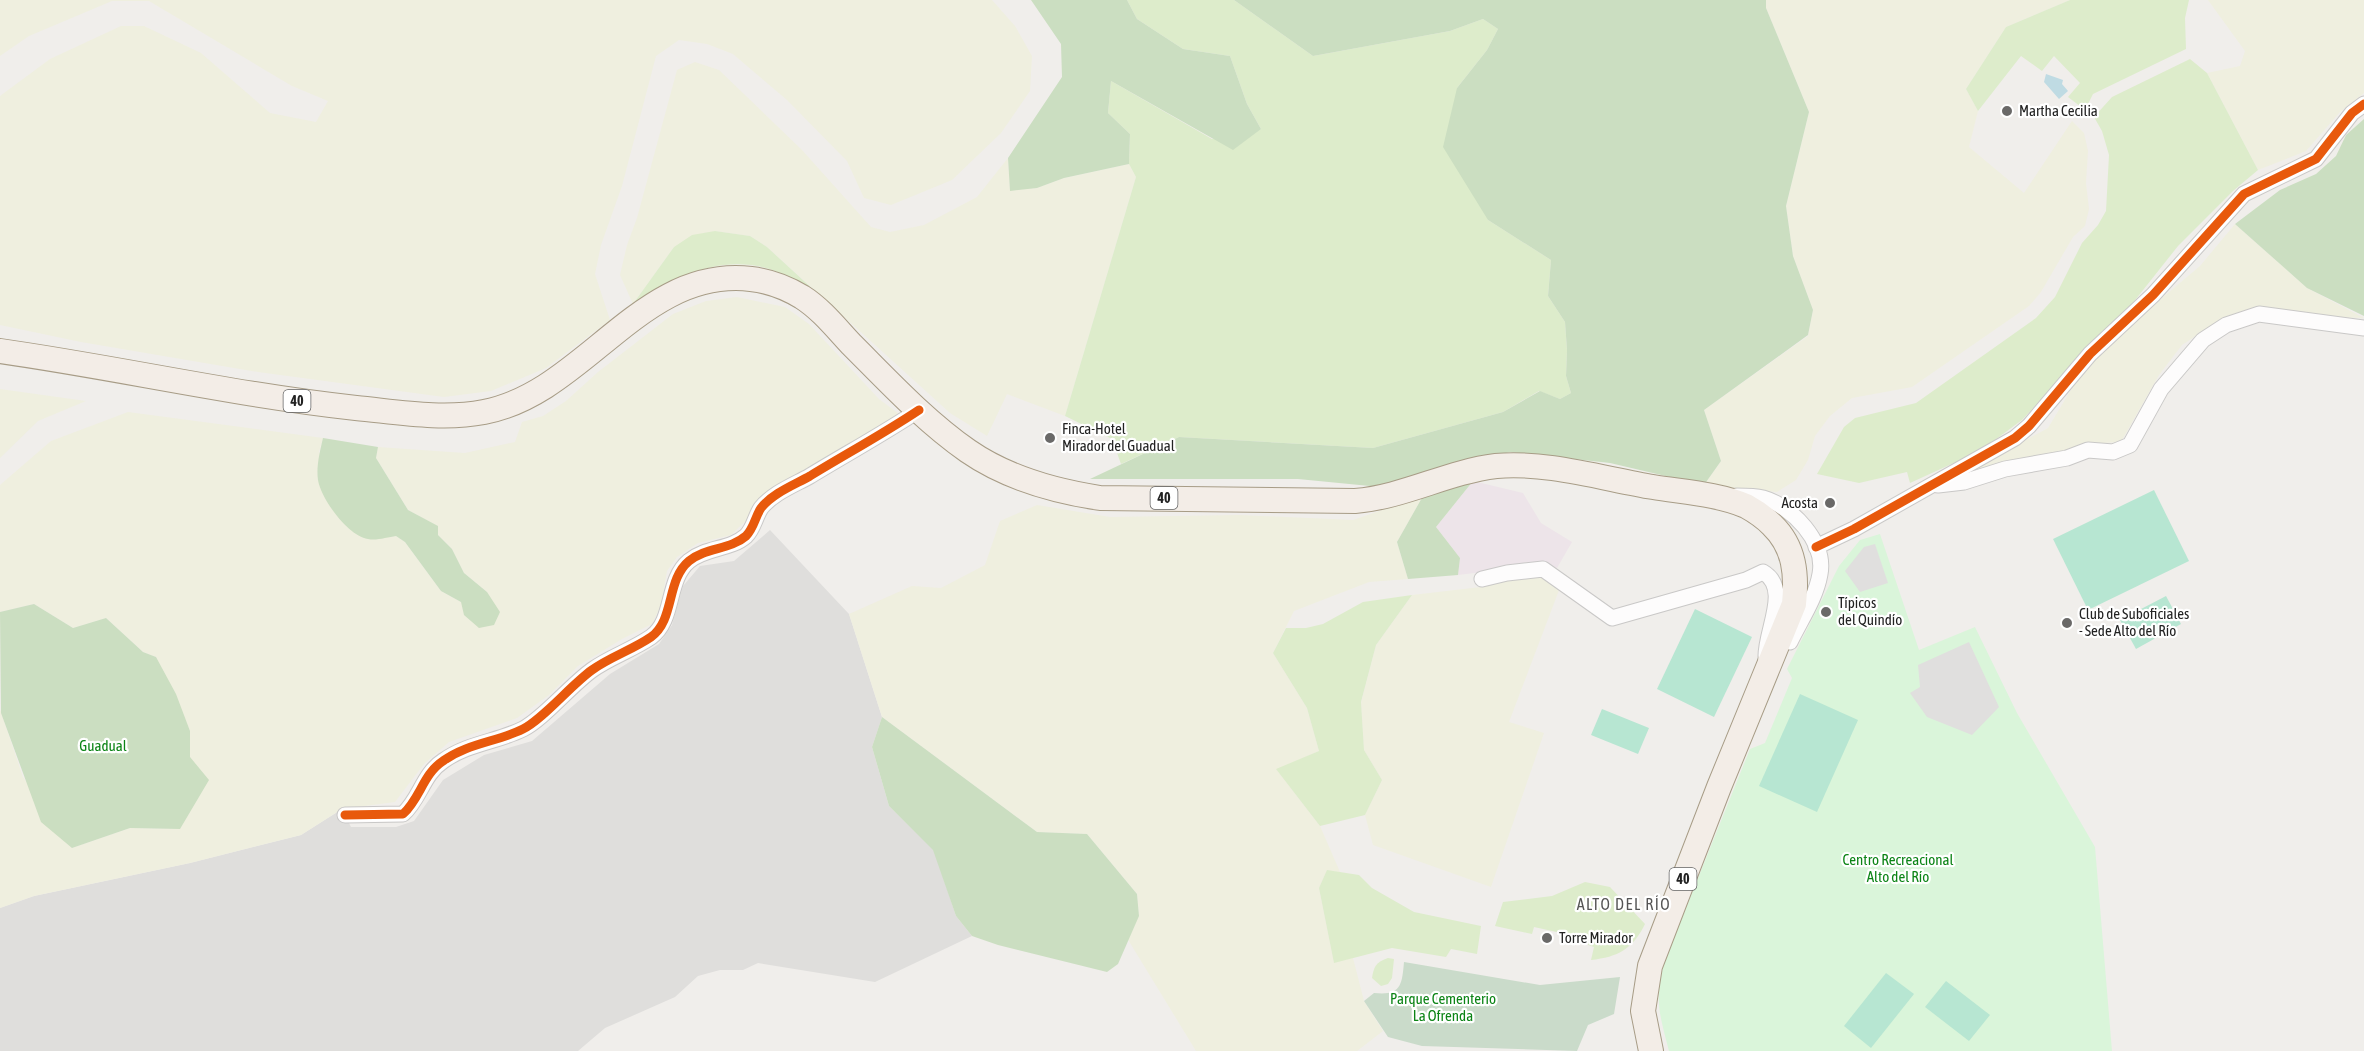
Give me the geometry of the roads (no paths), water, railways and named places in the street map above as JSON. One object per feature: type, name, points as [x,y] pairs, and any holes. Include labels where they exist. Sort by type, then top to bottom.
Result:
[{"type":"main road","name":"40","points":[[0,351],[247,394],[402,413],[459,415],[504,408],[525,400],[548,387],[627,325],[673,293],[709,280],[731,278],[772,284],[803,298],[919,410],[968,451],[1034,483],[1064,492],[1100,498],[1355,501],[1389,496],[1470,471],[1497,466],[1534,467],[1706,496],[1747,507],[1760,515],[1783,538],[1794,564],[1794,604],[1728,765],[1650,966],[1642,1011],[1651,1051]]},
{"type":"street","points":[[1816,547],[1997,449],[2029,426],[2090,354],[2153,295],[2244,194],[2316,159],[2326,150],[2352,113],[2364,104]]},
{"type":"street","points":[[1932,485],[1964,482],[2005,469],[2067,458],[2088,450],[2113,452],[2130,445],[2161,388],[2203,340],[2226,325],[2259,314],[2364,328]]},
{"type":"street","points":[[345,815],[392,817],[403,814],[412,806],[428,775],[442,761],[470,746],[524,729],[593,669],[652,636],[662,622],[673,585],[686,563],[703,551],[732,544],[745,536],[753,526],[761,508],[786,489],[881,435],[919,410]]},
{"type":"street","points":[[1706,496],[1762,498],[1777,504],[1800,522],[1816,547],[1821,572],[1818,584],[1728,765]]},
{"type":"street","points":[[1482,579],[1507,573],[1543,569],[1612,618],[1746,580],[1763,572],[1770,576],[1776,588],[1776,609],[1765,644],[1767,674]]},
{"type":"water","points":[[2046,74],[2063,80],[2062,84],[2068,91],[2059,99],[2044,82]]},
{"type":"place","name":"Martha Cecilia","points":[[2007,111]]},
{"type":"place","name":"Finca-Hotel Mirador del Guadual","points":[[1050,438]]},
{"type":"place","name":"Acosta","points":[[1830,503]]},
{"type":"place","name":"Típicos del Quindío","points":[[1826,612]]},
{"type":"place","name":"Club de Suboficiales - Sede Alto del Río","points":[[2067,623]]},
{"type":"place","name":"Torre Mirador","points":[[1547,938]]},
{"type":"district","name":"ALTO DEL RÍO","points":[[1624,904]]},
{"type":"park label","name":"Guadual","points":[[103,746]]},
{"type":"park label","name":"Centro Recreacional Alto del Río","points":[[1898,868]]},
{"type":"park label","name":"Parque Cementerio La Ofrenda","points":[[1443,1008]]}]
